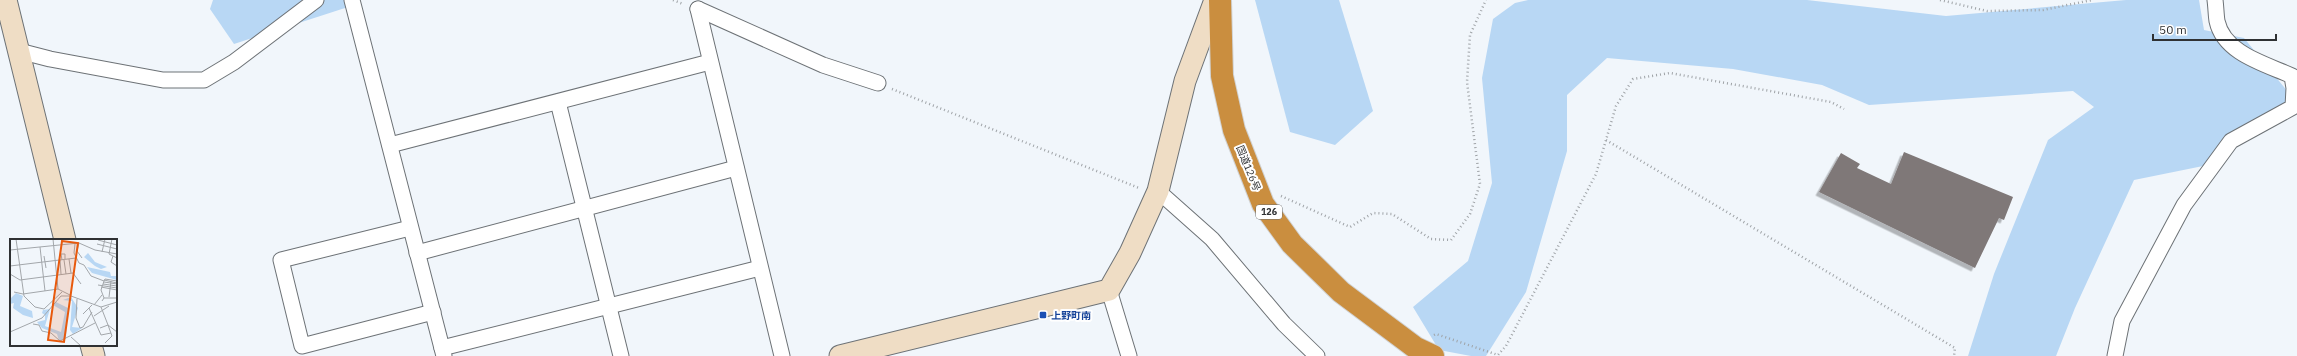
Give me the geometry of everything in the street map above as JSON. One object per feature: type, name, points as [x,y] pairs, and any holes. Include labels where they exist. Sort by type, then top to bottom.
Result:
[{"type":"highway","name":"国道126号","points":[[1220,0],[1222,76],[1234,130],[1263,204],[1292,244],[1341,292],[1424,352]]},
{"type":"street","points":[[6,0],[65,239]]},
{"type":"street","points":[[19,51],[50,59],[163,80],[204,80],[234,62],[316,0]]},
{"type":"street","points":[[352,0],[443,352],[609,306],[760,268]]},
{"type":"street","points":[[1129,356],[1109,290],[1130,253],[1158,191],[1185,81],[1214,0]]},
{"type":"street","points":[[2115,356],[2122,321],[2184,204],[2231,141],[2293,107],[2294,88],[2292,76],[2239,52],[2224,36],[2218,23],[2215,0]]},
{"type":"street","points":[[702,5],[710,62],[782,356]]},
{"type":"street","points":[[702,5],[823,65],[878,83]]},
{"type":"street","points":[[390,145],[710,62]]},
{"type":"street","points":[[558,102],[621,356]]},
{"type":"street","points":[[418,253],[736,168]]},
{"type":"street","points":[[1158,191],[1177,206],[1212,239],[1284,324],[1316,356]]},
{"type":"street","points":[[410,228],[281,260],[302,346],[433,312]]},
{"type":"street","points":[[840,356],[1109,290]]},
{"type":"street","points":[[91,346],[94,356]]},
{"type":"path","points":[[1263,204],[1279,195],[1350,227],[1372,214],[1392,214],[1431,239],[1451,240],[1470,214],[1480,184],[1467,82],[1470,35],[1486,0]]},
{"type":"path","points":[[1940,0],[1987,11],[2043,10],[2092,0]]},
{"type":"path","points":[[1424,352],[1436,334],[1499,356],[1506,346],[1596,174],[1616,106],[1633,79],[1670,73],[1831,102],[1844,109]]},
{"type":"path","points":[[878,83],[1134,187],[1158,191]]},
{"type":"path","points":[[1606,140],[1955,348],[1954,356]]},
{"type":"shaded area","points":[[213,0],[358,0],[345,8],[234,44],[210,9]]},
{"type":"shaded area","points":[[1255,0],[1339,0],[1373,111],[1335,145],[1290,132]]},
{"type":"shaded area","points":[[1528,0],[1807,0],[1946,16],[2126,0],[2199,0],[2204,30],[2244,38],[2293,98],[2208,165],[2134,180],[2075,308],[2056,356],[1968,356],[1994,274],[2048,140],[2094,107],[2073,91],[1869,105],[1822,85],[1733,69],[1607,58],[1567,95],[1567,151],[1526,292],[1486,356],[1471,356],[1439,350],[1413,307],[1468,261],[1492,183],[1482,78],[1493,19],[1515,3]]},
{"type":"building","points":[[1904,152],[2013,197],[2004,220],[1999,218],[1975,268],[1819,192],[1841,153],[1860,164],[1857,168],[1891,184]]},
{"type":"place","name":"上野町南","points":[[1043,315]]}]
